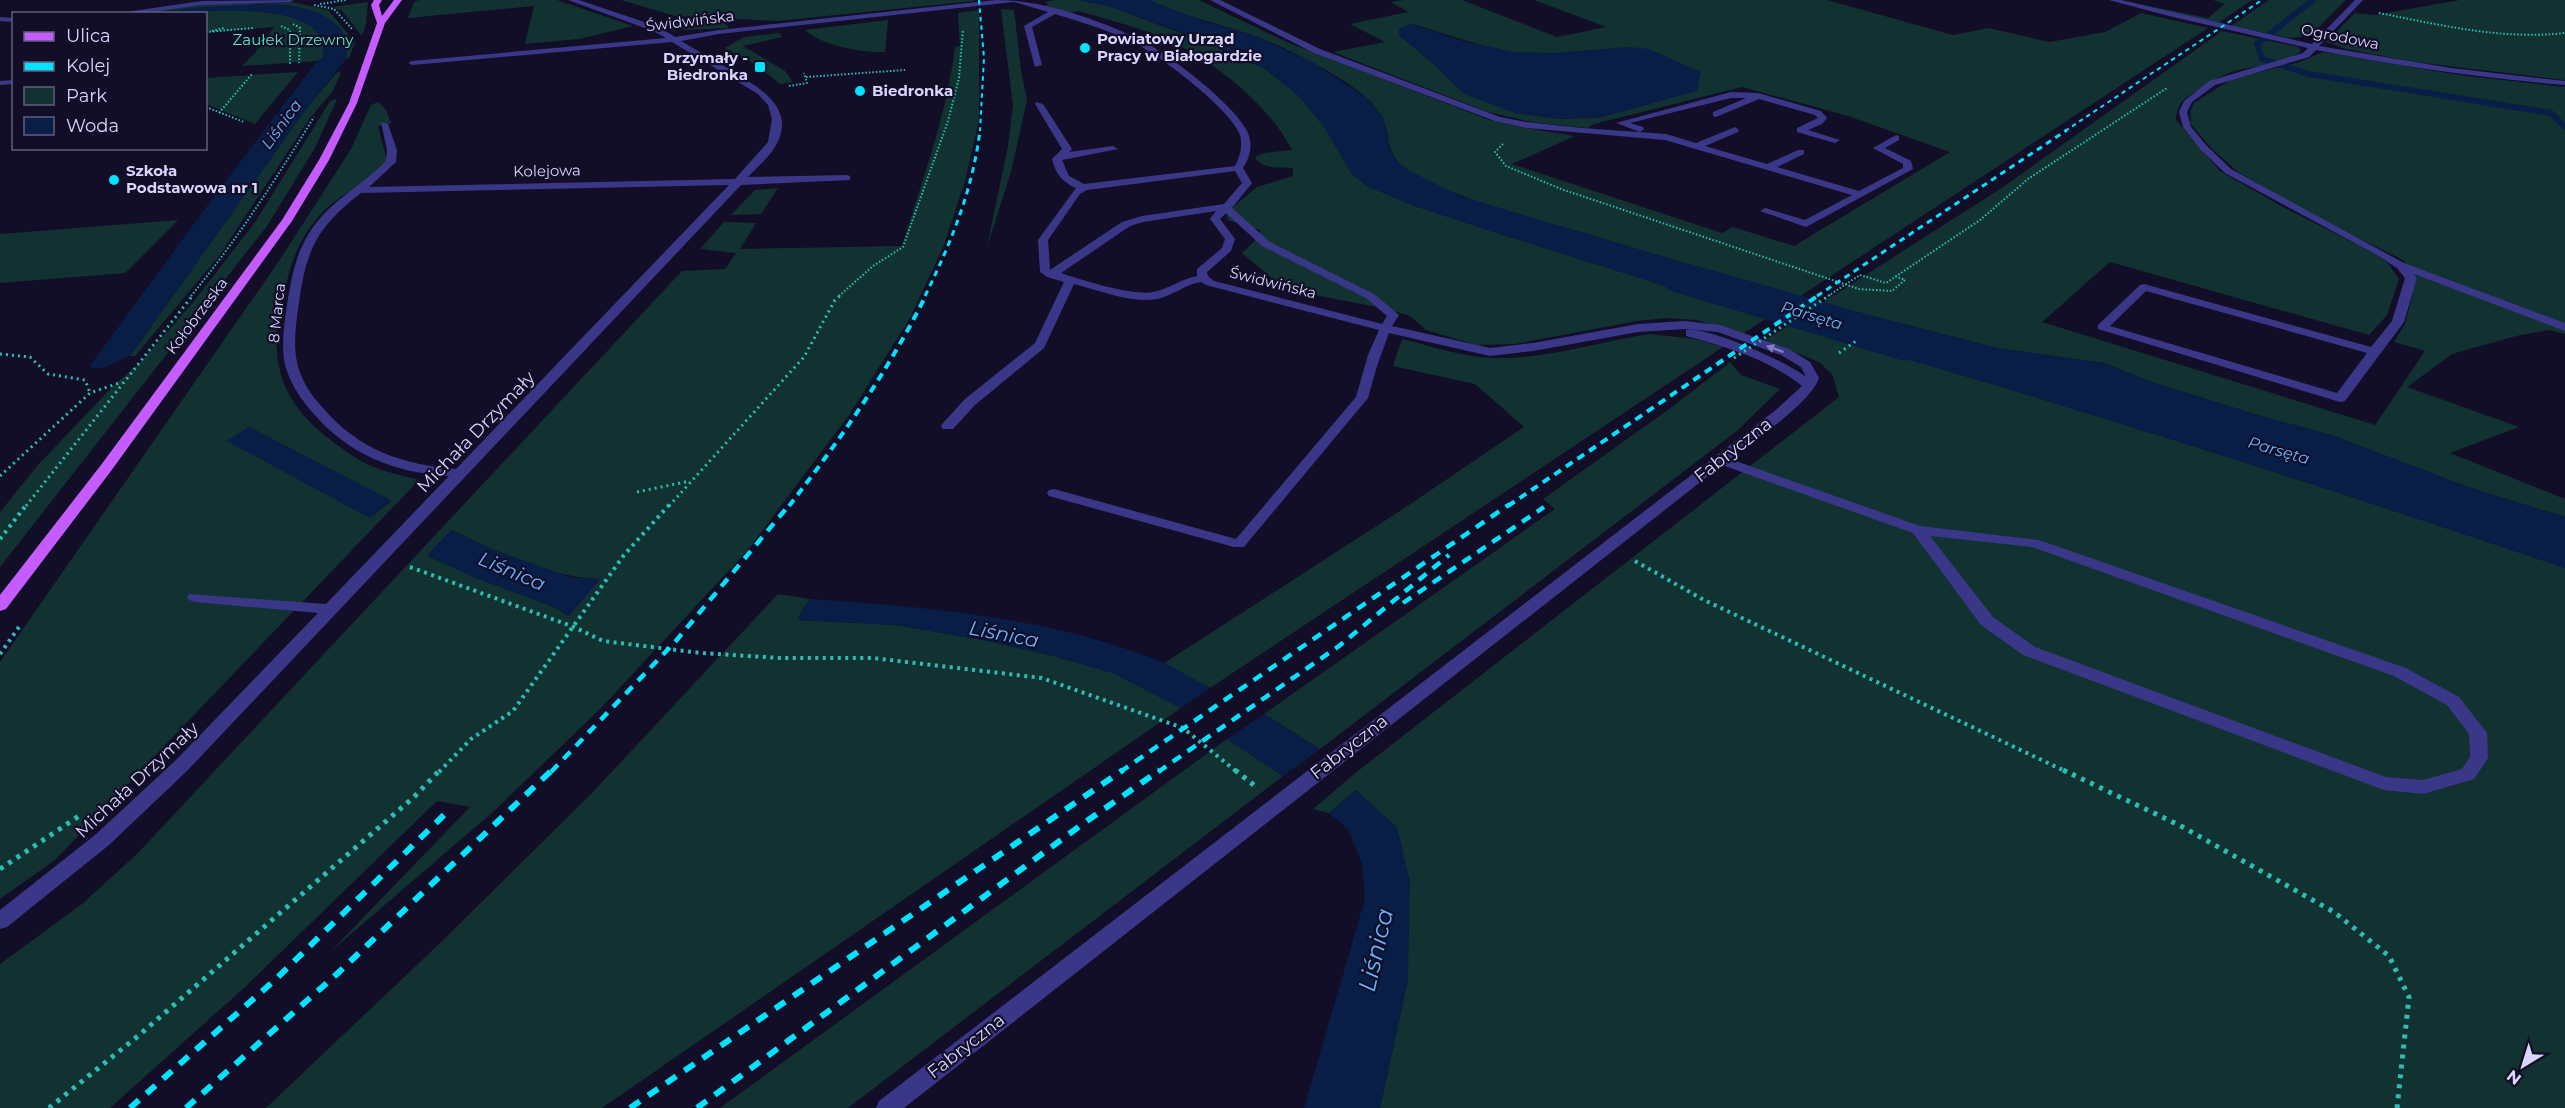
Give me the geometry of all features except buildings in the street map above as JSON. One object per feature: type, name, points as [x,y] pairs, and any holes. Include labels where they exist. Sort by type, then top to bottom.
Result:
[{"type":"main road","name":"Kołobrzeska","points":[[378,0],[375,5],[381,23]]},
{"type":"main road","name":"Kołobrzeska","points":[[0,606],[106,468],[287,221],[324,160],[353,103],[381,23],[398,0]]},
{"type":"street","points":[[131,12],[202,3],[290,0]]},
{"type":"street","name":"Michała Drzymały","points":[[0,921],[78,861],[149,797],[332,609],[765,154],[773,141],[777,124],[772,105],[765,95],[649,27],[572,0]]},
{"type":"street","name":"Świdwińska","points":[[412,63],[671,40],[719,32],[1015,0],[1136,41],[1179,70],[1242,131],[1246,147],[1245,158],[1238,168],[1247,183],[1236,199],[1215,219],[1230,239],[1227,249],[1201,271],[1203,278],[1210,284],[1473,350],[1490,352],[1533,347],[1638,328],[1661,327],[1710,339],[1770,360],[1785,367],[1810,386]]},
{"type":"street","points":[[1214,0],[1317,51],[1498,119],[1526,125],[1665,137]]},
{"type":"street","name":"Ogrodowa","points":[[2113,0],[2215,26],[2313,46],[2454,71],[2565,83]]},
{"type":"street","points":[[2359,0],[2300,58],[2236,74],[2212,84],[2188,101],[2184,112],[2187,127],[2203,147],[2228,171],[2402,266],[2565,327]]},
{"type":"street","points":[[1038,65],[1029,26],[1053,12]]},
{"type":"street","points":[[1835,140],[1800,130],[1819,122],[1822,118],[1818,113],[1758,96],[1731,95],[1620,123],[1861,195]]},
{"type":"street","points":[[1716,114],[1758,96]]},
{"type":"street","points":[[1039,104],[1067,149],[1057,159],[1057,164],[1069,182],[1074,185],[1084,187],[1238,168]]},
{"type":"street","name":"8 Marca","points":[[384,124],[393,150],[391,162],[332,211],[306,248],[292,311],[290,350],[292,369],[303,391],[324,418],[340,434],[368,453],[386,462],[410,468],[461,473]]},
{"type":"street","points":[[1697,146],[1735,130]]},
{"type":"street","points":[[1765,211],[1806,224],[1908,169],[1908,163],[1878,148],[1896,138]]},
{"type":"street","points":[[1061,156],[1113,149]]},
{"type":"street","points":[[1769,167],[1801,152]]},
{"type":"street","name":"Kolejowa","points":[[356,190],[847,178]]},
{"type":"street","points":[[1084,187],[1060,213],[1043,240],[1045,272],[1134,296],[1156,296],[1186,281],[1203,278]]},
{"type":"street","points":[[1051,275],[1125,224],[1142,219],[1225,207],[1266,243],[1370,296],[1393,315],[1385,327],[1368,370],[1362,398],[1239,544],[1054,493]]},
{"type":"street","points":[[2374,351],[2144,287],[2102,327],[2340,399],[2398,322],[2410,278],[2402,266]]},
{"type":"street","points":[[948,426],[970,402],[1040,345],[1070,280]]},
{"type":"street","name":"Fabryczna","points":[[887,1108],[1782,412],[1810,386]]},
{"type":"street","points":[[1720,460],[1918,530],[2034,543],[2400,672],[2453,701],[2478,733],[2479,758],[2468,774],[2424,787],[2384,783],[2029,651],[1987,621],[1918,530]]},
{"type":"street","points":[[195,597],[332,609]]},
{"type":"path","points":[[315,5],[320,0]]},
{"type":"path","points":[[315,5],[346,0]]},
{"type":"path","points":[[315,5],[337,11],[356,35]]},
{"type":"path","points":[[2351,8],[2513,37],[2565,33]]},
{"type":"path","points":[[286,21],[300,28],[298,63]]},
{"type":"path","points":[[49,1108],[147,1029],[414,797],[471,739],[513,711],[624,555],[804,357],[835,300],[873,266],[903,247],[948,121],[959,78],[964,22]]},
{"type":"path","points":[[280,26],[290,30],[290,64]]},
{"type":"path","points":[[207,32],[212,31]]},
{"type":"path","points":[[789,86],[807,83],[805,75],[905,70]]},
{"type":"path","points":[[219,113],[252,74]]},
{"type":"path","points":[[1734,358],[1860,275],[1886,283],[1980,220],[2028,179],[2165,88],[2212,84]]},
{"type":"path","points":[[207,107],[244,122]]},
{"type":"path","points":[[0,539],[122,382],[221,260],[276,180],[318,112]]},
{"type":"path","points":[[1498,119],[1515,133],[1495,152],[1506,166],[1561,189],[1859,289],[1892,291],[1905,280],[1895,276]]},
{"type":"path","points":[[1839,353],[1856,341]]},
{"type":"path","points":[[0,354],[30,357],[48,374],[85,380],[90,393]]},
{"type":"path","points":[[1,475],[90,393],[122,382]]},
{"type":"path","points":[[637,492],[691,481]]},
{"type":"path","points":[[1609,546],[1704,600],[2179,825],[2334,912],[2389,956],[2409,997],[2397,1108]]},
{"type":"path","points":[[404,565],[574,627],[603,641],[701,653],[780,658],[873,658],[1042,678],[1183,728],[1277,803]]},
{"type":"green space","points":[[419,0],[557,0],[633,26],[579,39],[525,44],[534,6],[408,18],[414,2]]},
{"type":"green space","points":[[621,0],[974,1],[777,21],[675,16]]},
{"type":"green space","points":[[1077,0],[1109,6],[1226,50],[1265,69],[1298,95],[1325,128],[1351,173],[1367,186],[1412,205],[1767,318],[1744,333],[1696,320],[1667,318],[1637,321],[1515,344],[1476,345],[1426,330],[1410,316],[1387,309],[1294,291],[1280,285],[1242,253],[1260,236],[1260,230],[1228,220],[1226,213],[1257,187],[1293,176],[1293,168],[1268,166],[1256,159],[1256,156],[1264,153],[1292,150],[1267,114],[1233,81],[1173,42],[1078,11],[1069,13],[1045,6],[1048,5],[1045,2]]},
{"type":"green space","points":[[1149,0],[1199,0],[1289,43],[1487,119],[1575,136],[1512,164],[1722,233],[1733,227],[1794,246],[1950,152],[1848,116],[1742,87],[1594,124],[1587,128],[1531,122],[1488,112],[1333,52],[1385,42],[1350,24],[1408,12],[1391,2],[1404,0],[1462,0],[1557,37],[1606,27],[1534,0],[1827,0],[1953,35],[1989,28],[2049,42],[2105,32],[2141,13],[2208,28],[1799,297],[1509,212],[1427,181],[1399,163],[1393,155],[1385,127],[1376,108],[1356,89],[1312,62],[1266,40]],"holes":[[[1411,24],[1488,47],[1514,52],[1542,54],[1630,47],[1602,117],[1560,119],[1516,113],[1429,60],[1399,35],[1399,29]]]},
{"type":"green space","points":[[2213,0],[2252,0],[2218,23],[2139,4],[2208,18],[2225,4]]},
{"type":"green space","points":[[2269,0],[2346,0],[2310,36],[2291,38],[2231,26]]},
{"type":"green space","points":[[2460,0],[2565,0],[2565,80],[2415,62],[2346,49],[2326,42],[2355,13],[2374,15]]},
{"type":"green space","points":[[292,2],[328,10],[355,42],[349,58],[346,59],[340,28],[262,4],[147,12],[210,4]]},
{"type":"green space","points":[[368,2],[366,24],[362,36],[342,11],[333,7]]},
{"type":"green space","name":"Zaułek Drzewny","points":[[242,8],[266,9],[290,14],[300,18],[318,33],[325,44],[323,58],[317,61],[242,66],[274,27],[207,33],[207,12],[200,12]]},
{"type":"green space","points":[[1001,9],[1014,10],[1027,100],[1011,172],[987,247],[1008,146],[1013,105]]},
{"type":"green space","points":[[979,10],[979,120],[965,181],[944,245],[910,318],[849,415],[748,550],[600,709],[493,812],[330,952],[470,807],[437,801],[245,987],[110,1108],[0,1108],[0,964],[82,904],[137,854],[682,271],[725,269],[736,253],[700,249],[724,222],[756,223],[740,249],[902,246],[940,122],[955,47],[960,46],[958,13]],"holes":[[[452,530],[523,562],[561,574],[600,579],[568,616],[554,607],[474,577],[428,556]]]},
{"type":"green space","points":[[888,20],[885,52],[866,51],[832,44],[812,36],[805,30]]},
{"type":"green space","points":[[678,21],[725,23],[729,28],[683,30],[662,25]]},
{"type":"green space","points":[[2222,31],[2299,47],[2301,51],[2288,59],[2238,70],[2211,81],[2184,99],[2177,110],[2176,120],[2220,171],[2387,262],[2399,279],[2387,315],[2369,335],[2110,262],[2042,322],[2375,425],[2425,351],[2394,342],[2405,324],[2417,277],[2403,260],[2308,213],[2238,172],[2212,149],[2191,124],[2190,112],[2194,103],[2232,79],[2300,62],[2323,52],[2459,75],[2565,87],[2565,334],[2549,330],[2516,336],[2452,354],[2407,387],[2519,427],[2450,453],[2565,499],[2565,517],[2468,487],[2334,436],[2151,382],[2104,363],[1997,348],[1822,303],[2003,187]]},
{"type":"green space","points":[[779,33],[782,37],[743,46],[785,71],[793,82],[780,84],[755,64],[724,48],[744,37]]},
{"type":"green space","points":[[338,71],[341,73],[332,92],[310,118],[219,256],[135,356],[130,356],[306,109]]},
{"type":"green space","points":[[298,72],[255,124],[207,104],[207,78]]},
{"type":"green space","points":[[337,99],[315,148],[267,226],[0,567],[0,512],[38,465],[113,386],[142,361],[194,301],[256,221],[330,101]]},
{"type":"green space","points":[[378,102],[386,110],[391,123],[378,126],[387,161],[379,170],[330,205],[314,222],[302,241],[291,266],[278,319],[278,360],[289,395],[314,426],[366,464],[419,480],[55,860],[0,899],[0,662],[279,261],[351,149],[371,105]],"holes":[[[249,427],[391,501],[370,518],[228,441]]]},
{"type":"green space","points":[[778,188],[761,214],[731,215],[755,190]]},
{"type":"green space","points":[[178,220],[125,273],[0,283],[0,234]]},
{"type":"green space","points":[[1790,325],[2179,442],[2565,568],[2565,1108],[1380,1108],[1408,979],[1356,790],[1329,813],[1313,809],[1354,774],[1839,397],[1832,374],[1819,362],[1765,340]]},
{"type":"green space","points":[[1649,334],[1695,339],[1723,347],[1210,688],[1164,663],[1403,509],[1524,427],[1475,384],[1393,366],[1402,339],[1438,349],[1486,358],[1516,358],[1554,353]]},
{"type":"green space","points":[[1730,362],[1741,375],[1780,389],[1738,430],[1320,749],[1264,714],[1555,509],[1543,499],[1672,407]]},
{"type":"green space","points":[[778,594],[810,599],[798,620],[896,625],[983,640],[1050,655],[1113,673],[1181,708],[602,1108],[266,1108],[439,944],[591,794]]},
{"type":"green space","points":[[1227,739],[1283,776],[848,1108],[720,1108]]},
{"type":"water","points":[[1077,0],[1149,0],[1194,18],[1255,36],[1312,62],[1367,98],[1383,117],[1389,149],[1396,160],[1406,169],[1460,196],[1799,297],[1767,318],[1412,205],[1367,186],[1351,173],[1325,128],[1298,95],[1265,69],[1178,31],[1109,6]]},
{"type":"water","name":"Liśnica","points":[[276,4],[314,11],[336,24],[343,33],[347,45],[346,59],[306,109],[130,356],[102,368],[89,367],[204,210],[317,61],[323,57],[321,39],[310,26],[291,18],[243,11],[155,12],[202,7]]},
{"type":"water","points":[[1411,24],[1466,42],[1516,52],[1554,53],[1630,47],[1649,49],[1701,72],[1697,91],[1602,117],[1560,119],[1516,113],[1464,94],[1399,35],[1399,29]]},
{"type":"water","points":[[1822,303],[1997,348],[2104,363],[2151,382],[2334,436],[2468,487],[2565,517],[2565,568],[2179,442],[1790,325]]},
{"type":"water","points":[[248,427],[391,500],[370,518],[227,441]]},
{"type":"water","name":"Liśnica","points":[[451,530],[489,548],[573,578],[600,579],[569,616],[554,607],[474,577],[427,555]]},
{"type":"water","name":"Liśnica","points":[[810,599],[944,611],[1033,624],[1077,634],[1162,662],[1210,688],[1181,708],[1113,673],[1050,655],[983,640],[896,625],[798,620]]},
{"type":"water","points":[[1264,714],[1320,749],[1283,776],[1227,739]]},
{"type":"water","name":"Liśnica","points":[[1356,790],[1397,827],[1410,881],[1408,979],[1380,1108],[1304,1108],[1365,899],[1362,863],[1348,829],[1329,813]]},
{"type":"waterway","points":[[2313,0],[2257,44],[2262,59],[2309,74],[2551,113],[2565,127]]},
{"type":"waterway","name":"Parsęta","points":[[1687,279],[1904,343]]},
{"type":"railway","points":[[979,0],[984,58],[980,131]]},
{"type":"railway","points":[[2065,131],[2262,0]]},
{"type":"railway","points":[[925,296],[960,215],[977,152],[980,130]]},
{"type":"railway","points":[[1817,296],[2067,130]]},
{"type":"railway","points":[[789,506],[863,404],[912,323],[926,295]]},
{"type":"railway","points":[[1508,506],[1819,295]]},
{"type":"railway","points":[[551,772],[675,642],[790,504]]},
{"type":"railway","points":[[1120,772],[1510,504]]},
{"type":"railway","points":[[1403,603],[1544,507]]},
{"type":"railway","points":[[1158,772],[1339,646],[1449,555]]},
{"type":"railway","points":[[186,1108],[338,973],[552,770]]},
{"type":"railway","points":[[630,1108],[1123,770]]},
{"type":"railway","points":[[697,1108],[1084,823],[1160,770]]},
{"type":"railway","points":[[130,1108],[276,979],[444,815]]},
{"type":"place","name":"Powiatowy Urząd Pracy w Białogardzie","points":[[1085,48]]},
{"type":"place","name":"Drzymały - Biedronka","points":[[760,67]]},
{"type":"place","name":"Biedronka","points":[[860,91]]},
{"type":"place","name":"Szkoła Podstawowa nr 1","points":[[114,180]]}]
